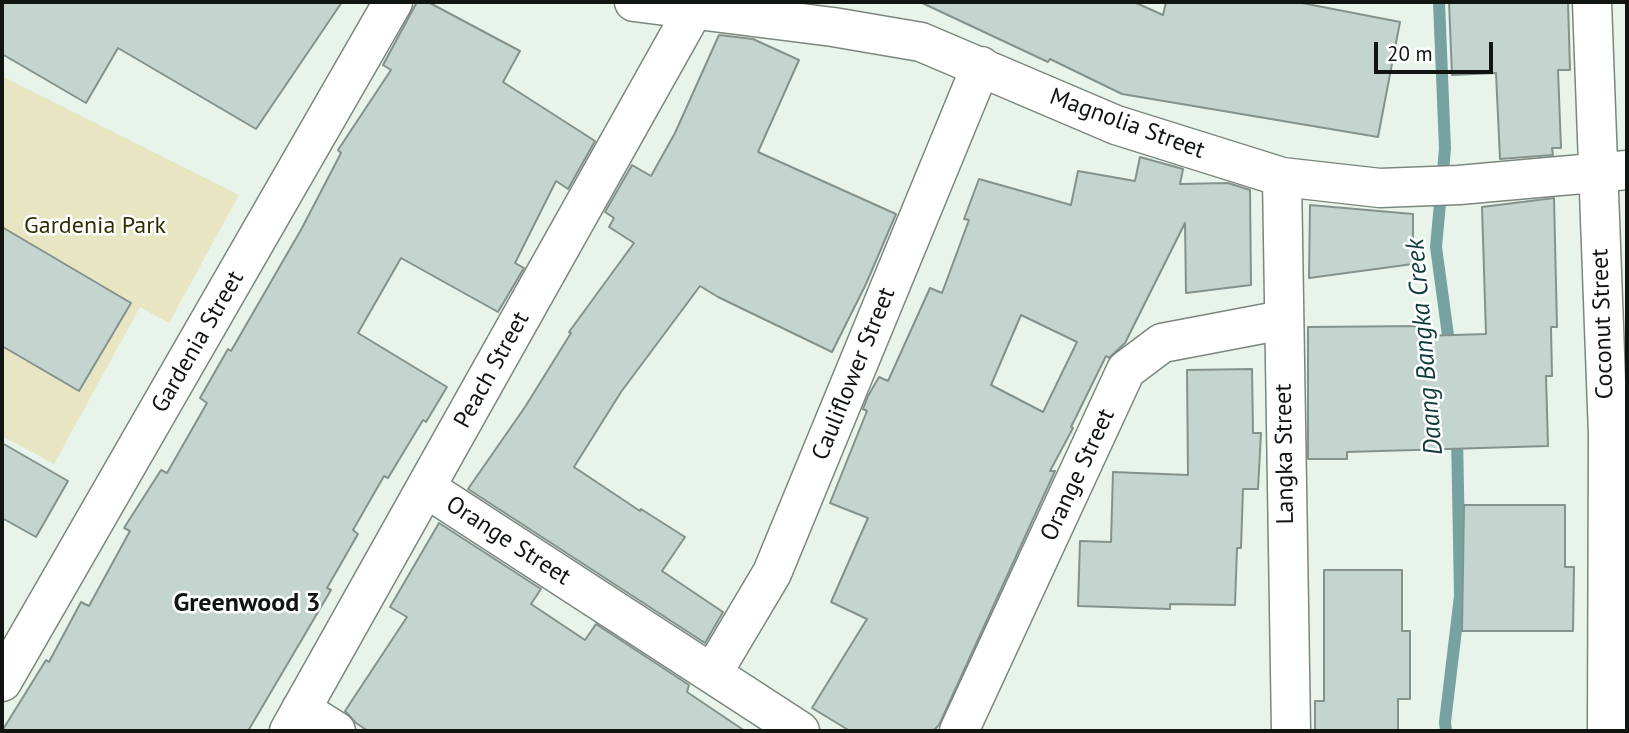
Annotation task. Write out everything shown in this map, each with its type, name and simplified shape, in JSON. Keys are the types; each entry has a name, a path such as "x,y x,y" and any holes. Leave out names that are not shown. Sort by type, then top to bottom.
{"street":[{"name":"Gardenia Street","path":"2,682 393,2"},
{"name":"Magnolia Street","path":"634,2 833,27 920,42 1116,125 1282,177 1380,188 1459,185 1612,171"},
{"name":"Coconut Street","path":"1592,2 1612,171 1618,434 1607,731"},
{"name":"Peach Street","path":"295,720 694,9"},
{"name":"Cauliflower Street","path":"712,674 772,573 981,66"},
{"name":"Langka Street","path":"1282,177 1291,731"},
{"name":"Orange Street","path":"959,731 1126,370 1162,343 1283,320"},
{"name":"Orange Street","path":"426,488 800,731"},
{"path":"295,720 335,731"}],"green space":[{"name":"Gardenia Park","path":"2,76 239,195 169,323 140,307 54,464 2,436"}],"building":[{"path":"2,2 342,2 256,129 118,48 86,103 2,54"},
{"path":"417,2 428,2 520,51 503,82 595,141 568,189 556,181 515,263 524,268 498,312 401,258 358,333 447,387 426,422 423,420 388,478 384,476 353,530 358,534 327,588 331,590 248,731 2,731 46,660 49,662 81,602 89,606 130,531 124,528 161,470 167,473 207,403 200,398 228,349 231,351 302,228 341,153 338,150 391,70 383,65"},
{"path":"920,2 1134,2 1163,15 1166,2 1297,2 1400,22 1378,137 1122,94"},
{"path":"1449,2 1568,2 1570,70 1558,70 1561,148 1552,148 1553,155 1500,159 1496,73 1452,75"},
{"path":"719,35 753,39 799,60 758,152 896,214 866,284 832,352 700,286 621,392 574,467 685,537 662,571 723,612 705,643 468,489 525,407 571,333 569,332 634,243 609,227 614,218 605,212 632,165 651,176 675,133"},
{"path":"1140,157 1183,169 1180,184 1228,183 1250,190 1251,285 1186,293 1185,223 1125,343 1109,358 1106,356 1071,427 1073,428 1050,471 1055,471 939,725 933,731 850,731 812,708 867,619 831,602 868,518 830,503 867,411 863,409 868,396 879,377 888,381 930,288 942,293 969,220 964,219 979,179 1071,205 1078,171 1135,181","holes":["1021,315 1077,342 1043,412 991,385"]},
{"path":"1554,198 1557,327 1551,327 1552,376 1546,376 1548,446 1347,452 1347,459 1308,459 1308,327 1422,326 1422,336 1486,334 1482,207"},
{"path":"1310,205 1413,214 1413,264 1309,278"},
{"path":"2,227 131,303 79,391 2,346"},
{"path":"1252,369 1253,433 1261,433 1258,489 1243,489 1235,605 1170,604 1170,609 1078,606 1080,541 1111,542 1113,472 1188,475 1187,370"},
{"path":"2,443 68,481 36,537 2,518"},
{"path":"1464,505 1565,505 1565,567 1574,567 1573,631 1462,631"},
{"path":"439,523 541,589 531,604 585,640 596,624 689,685 687,692 745,731 368,731 356,723 345,711 407,617 390,607"},
{"path":"1324,570 1402,570 1402,631 1410,631 1410,699 1398,699 1398,731 1315,731 1315,701 1324,701"}],"waterway":[{"name":"Daang Bangka Creek","path":"1439,2 1445,149 1436,247 1450,350"},
{"name":"Daang Bangka Creek","path":"1446,731 1460,596 1457,434"}],"district":[{"name":"Greenwood 3","path":"247,604"}]}
